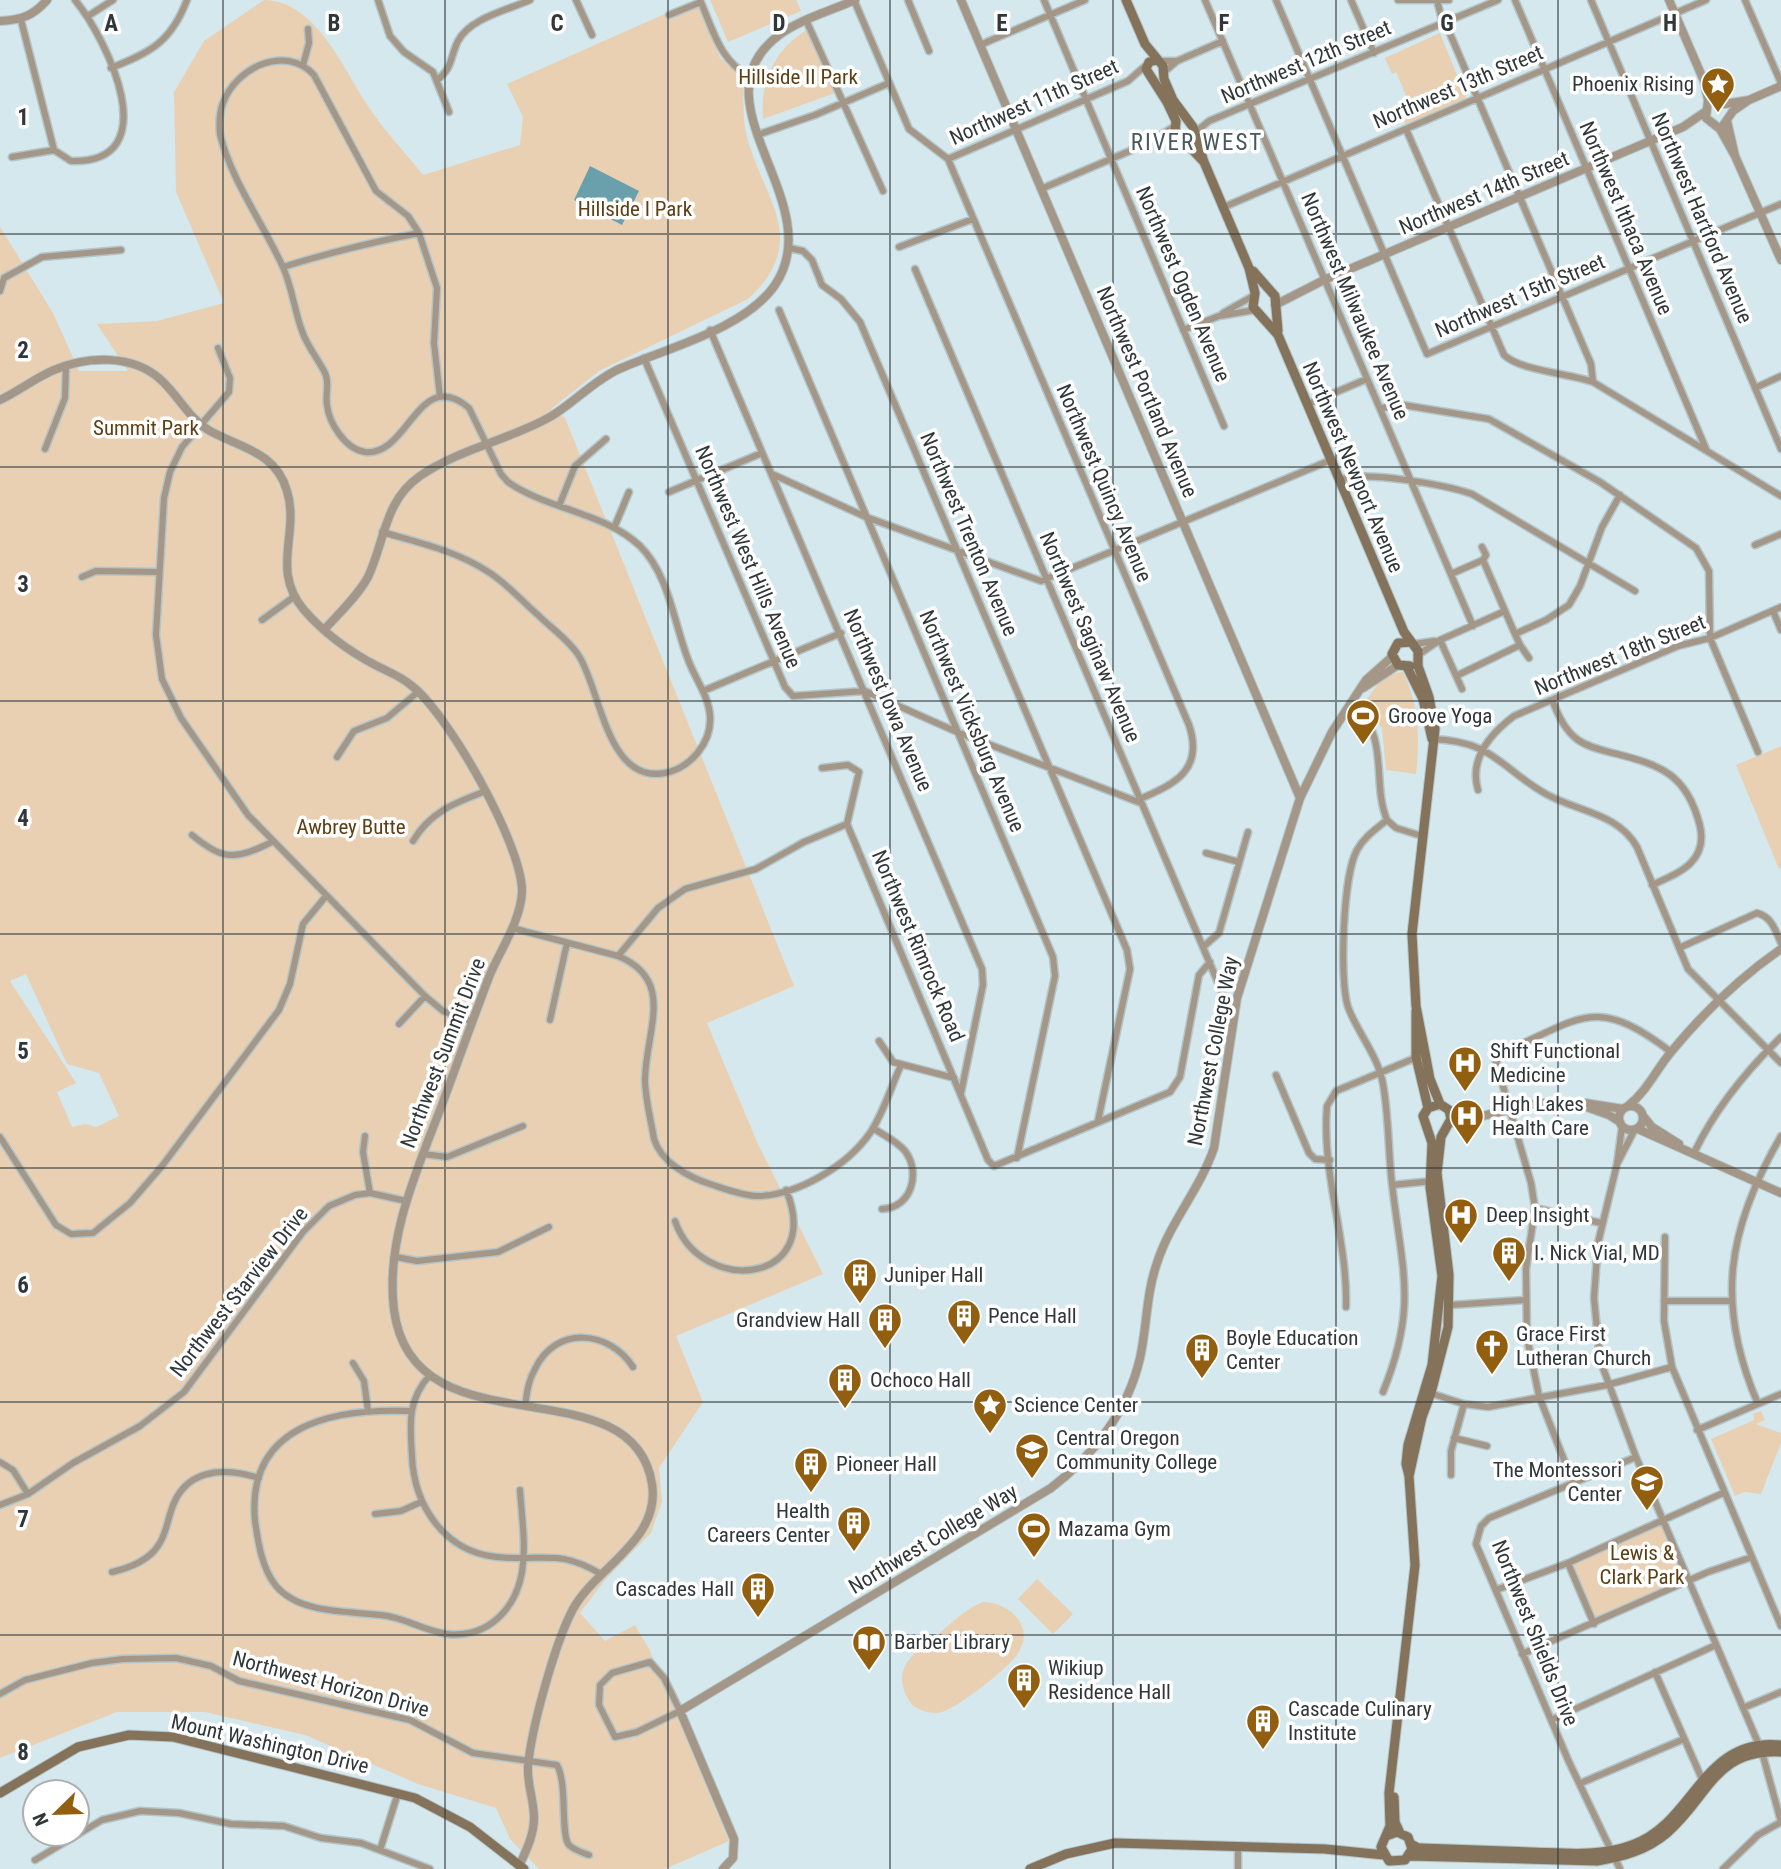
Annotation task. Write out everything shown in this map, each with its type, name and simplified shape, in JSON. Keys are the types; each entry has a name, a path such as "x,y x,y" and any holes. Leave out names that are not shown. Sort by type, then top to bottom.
{"main road":[{"path":"1126,0 1144,44 1146,65 1180,138 1204,162"},
{"path":"1144,44 1158,60 1172,100 1187,120 1193,134 1249,268 1258,312 1275,307"},
{"path":"1146,65 1158,60"},
{"path":"1180,138 1193,134"},
{"path":"1249,268 1268,290 1254,295"},
{"name":"Northwest Newport Avenue","path":"1268,290 1275,296 1278,335 1396,612 1418,657 1433,713 1432,739"},
{"name":"Northwest Newport Avenue","path":"1258,312 1278,335"},
{"name":"Northwest Newport Avenue","path":"1396,612 1398,643"},
{"path":"1385,1857 1384,1840 1390,1826 1389,1793 1415,1565 1409,1476 1436,1346 1442,1276 1429,1132 1423,1121 1428,1108 1416,1006 1413,912 1432,739 1423,699 1399,663 1398,643 1412,643"},
{"path":"1399,663 1418,657"},
{"path":"1421,1056 1434,1095 1440,1104 1449,1110 1451,1123 1444,1132 1434,1180 1451,1305 1446,1338 1428,1392"},
{"path":"1428,1108 1440,1104"},
{"path":"1429,1132 1444,1132"},
{"name":"Mount Washington Drive","path":"0,1793 38,1767 78,1747 110,1738 146,1735 187,1740 398,1793 434,1806 461,1821 522,1868"},
{"path":"1392,1770 1395,1822 1412,1844 1419,1848 1613,1855 1657,1831 1702,1779 1725,1758 1781,1745"},
{"path":"1325,1849 1385,1857 1402,1862 1509,1864 1597,1861 1653,1843 1677,1824 1722,1768 1761,1749 1781,1752"},
{"path":"1030,1869 1076,1851 1115,1843 1325,1849 1374,1847 1401,1832"},
{"path":"1402,1862 1412,1844"}],"street":[{"path":"0,21 21,20 37,11 47,0"},
{"path":"21,20 54,150 64,159 79,162 107,155 117,144 125,113 111,68 88,16 75,0"},
{"path":"88,16 113,0"},
{"path":"111,68 137,57 169,36 187,0"},
{"path":"378,0 390,36 437,80 449,112"},
{"path":"437,80 449,68 457,41 466,30 530,0"},
{"path":"576,0 592,35"},
{"path":"324,630 362,587 395,503 412,483 431,470 550,417 605,377 745,314 768,295 783,270 789,248 786,207 749,108 751,77 773,40 806,20 854,0 887,84 911,132 948,159"},
{"path":"908,0 929,51"},
{"name":"Northwest Portland Avenue","path":"961,0 1300,798"},
{"name":"Northwest Ogden Avenue","path":"1044,0 1224,426"},
{"path":"980,44 1085,0"},
{"name":"Northwest Milwaukee Avenue","path":"1206,0 1473,626"},
{"path":"1276,0 1382,256"},
{"path":"1350,0 1374,53"},
{"path":"1398,0 1449,0"},
{"name":"Northwest 12th Street","path":"1193,134 1205,124 1498,0"},
{"name":"Northwest Ithaca Avenue","path":"1515,0 1706,449"},
{"name":"Northwest Hartford Avenue","path":"1591,0 1781,449"},
{"path":"1669,0 1704,81 1722,103 1735,156"},
{"name":"Northwest 13th Street","path":"1224,207 1706,0"},
{"path":"1728,119 1749,100 1781,84 1745,0"},
{"path":"669,15 700,1 725,58 738,71 751,77"},
{"path":"1437,1 1444,23 1591,364 1593,382"},
{"path":"806,20 883,191"},
{"path":"303,65 309,43 308,29"},
{"path":"1164,73 1177,61 1223,41"},
{"path":"382,532 436,545 486,570 561,637 584,666 617,750 634,768 663,774 682,767 698,752 707,738 710,717 703,691 689,662 655,566 640,546 614,528 508,482 486,445 469,408 461,401 440,397 421,408 397,437 378,450 365,452 346,442 327,406 327,377 303,333 283,267 222,146 219,122 228,93 266,61 285,58 303,65 314,75 376,191 408,216 419,233 438,288 434,343 440,397"},
{"path":"1158,60 1177,61"},
{"name":"Northwest 11th Street","path":"948,159 1135,76 1146,65"},
{"name":"Northwest 11th Street","path":"1135,76 1151,77"},
{"path":"1704,81 1706,109 1713,125 1735,156 1781,260"},
{"path":"757,135 842,104 887,84"},
{"path":"1722,103 1749,100"},
{"name":"Northwest 14th Street","path":"1275,307 1298,291 1683,127 1706,109 1722,103"},
{"name":"Northwest 14th Street","path":"1683,127 1713,125 1728,119"},
{"name":"Northwest 12th Street","path":"1187,120 1205,124"},
{"path":"1041,189 1162,136 1175,125"},
{"path":"1406,129 1498,347 1511,362 1569,373 1593,382 1781,496"},
{"path":"1162,136 1180,138"},
{"path":"12,157 54,150"},
{"name":"Northwest Quincy Avenue","path":"948,159 1192,740 1190,764 1183,775 1168,787 1141,801"},
{"name":"Northwest 15th Street","path":"1382,256 1427,354 1781,204"},
{"path":"899,247 973,219"},
{"path":"283,267 371,241 419,233"},
{"name":"Northwest Trenton Avenue","path":"789,248 803,250 811,260 822,285 841,299 860,323 1130,961 1098,1121"},
{"path":"0,291 4,278 42,257 121,250"},
{"name":"Northwest Saginaw Avenue","path":"915,269 1233,1018"},
{"name":"Northwest 14th Street","path":"1268,290 1298,291"},
{"path":"1219,316 1254,295"},
{"name":"Northwest Vicksburg Avenue","path":"779,310 1053,957 1055,976 1017,1158"},
{"path":"1183,330 1243,310 1258,312"},
{"name":"Northwest Iowa Avenue","path":"710,330 982,969 983,985 961,1093"},
{"path":"218,348 230,379 229,392 182,447 170,472 161,519 156,635 162,679 188,728 236,798 272,842 425,996 443,1011 473,1022"},
{"name":"Northwest West Hills Avenue","path":"645,358 785,688 793,696 865,691 957,732 1141,801"},
{"name":"Northwest Summit Drive","path":"0,400 66,366 112,359 145,369 160,379 199,424 259,453 282,478 290,504 286,562 295,596 302,608 348,649 419,691 486,791 509,845 521,883 522,897 406,1201 396,1257 393,1296 397,1326 413,1357 430,1375 459,1393 599,1423 616,1431 629,1440 649,1469 653,1493 648,1521 633,1543 580,1597 567,1623 538,1713 528,1762 534,1816 522,1868"},
{"path":"45,449 65,398 66,366"},
{"path":"1755,388 1781,376"},
{"path":"1308,404 1367,379"},
{"path":"1380,409 1398,404 1489,419 1620,495 1696,548 1709,571 1710,638 1758,752"},
{"path":"559,506 575,466 607,439"},
{"path":"669,492 762,453"},
{"path":"772,474 866,517 1033,581 1047,580 1115,553 1331,460"},
{"path":"1340,480 1357,475 1450,487 1472,494 1635,591"},
{"path":"614,528 629,492"},
{"path":"1515,634 1546,620 1569,605 1580,586 1587,561 1620,495"},
{"path":"1755,545 1781,534"},
{"path":"1451,574 1483,560 1486,555 1482,547"},
{"path":"1483,560 1520,646 1528,658"},
{"path":"82,577 96,571 158,572"},
{"path":"261,620 295,596"},
{"name":"Northwest 18th Street","path":"1483,749 1498,728 1514,716 1678,646 1710,638 1781,607"},
{"path":"1418,657 1440,640 1505,611"},
{"path":"1773,611 1781,630"},
{"path":"703,691 841,634"},
{"path":"1412,643 1440,640"},
{"path":"1440,640 1462,689"},
{"path":"1456,676 1520,646"},
{"name":"Northwest College Way","path":"680,1711 653,1664 639,1662 612,1673 604,1678 598,1692 613,1735 618,1738 680,1711 1051,1489 1097,1444 1119,1411 1135,1375 1150,1289 1166,1239 1196,1189 1214,1148 1233,1018 1251,949 1300,798 1322,751 1372,673 1399,663"},
{"path":"337,757 354,731 387,718 419,691"},
{"path":"1552,700 1563,724 1577,740 1598,749 1656,765 1678,779 1687,792 1702,837 1697,858 1687,869 1652,885"},
{"path":"1351,705 1359,711 1373,731 1387,820 1396,828 1422,836"},
{"path":"1432,739 1451,740 1483,749 1544,793 1618,823 1629,834 1688,969 1781,1063"},
{"path":"1478,790 1474,777 1483,749"},
{"path":"618,956 658,908 685,889 756,869 804,842 848,824 859,772 848,765 822,768"},
{"path":"414,841 428,820 440,810 486,791"},
{"path":"1383,1392 1396,1359 1406,1309 1404,1261 1392,1185 1380,1070 1354,1019 1345,993 1345,884 1357,849 1387,820"},
{"name":"Northwest Rimrock Road","path":"848,824 954,1078 994,1166 1017,1158"},
{"path":"1203,947 1219,933 1248,832"},
{"path":"192,835 212,851 233,857 272,842"},
{"path":"1206,853 1239,862"},
{"path":"0,1138 55,1226 71,1234 82,1235 99,1230 130,1203 162,1166 279,1010 290,984 303,923 326,896"},
{"path":"1679,948 1757,913 1765,915 1771,922 1781,943"},
{"path":"512,928 618,956 641,968 655,996 645,1083 654,1139 662,1155 692,1177 757,1196 786,1190 840,1163 873,1128 901,1065"},
{"path":"550,1020 567,943"},
{"path":"1723,1869 1758,1835 1781,1822 1761,1749 1607,1384 1600,1360 1594,1298 1601,1223 1617,1164 1621,1125 1626,1107 1646,1089 1671,1052 1717,1001 1749,971 1781,949"},
{"path":"1017,1158 1098,1121 1163,1096 1178,1083 1199,975 1210,962"},
{"path":"399,1024 425,996"},
{"path":"1573,1483 1539,1396 1527,1338 1525,1300 1530,1230 1535,1208 1531,1183 1496,1069 1497,1058 1504,1052 1580,1019 1602,1016 1624,1021 1671,1052"},
{"path":"1690,1151 1728,1097 1781,1037"},
{"path":"879,1041 887,1057 901,1065 954,1078"},
{"path":"1346,1307 1345,1269 1330,1160 1326,1113 1328,1100 1336,1091 1380,1070 1421,1056"},
{"path":"1276,1075 1309,1153 1315,1159 1330,1160"},
{"path":"1617,1164 1643,1115 1646,1089"},
{"path":"1451,1123 1553,1102 1636,1107 1653,1127 1690,1151"},
{"path":"1578,1104 1609,1115 1621,1125 1690,1151 1781,1193"},
{"path":"1449,1110 1460,1114 1491,1114"},
{"path":"423,1154 447,1157 523,1126"},
{"path":"873,1128 902,1147 913,1168 913,1184 906,1198 896,1207 882,1209"},
{"path":"365,1136 363,1152 370,1193"},
{"path":"1758,1404 1739,1357 1730,1301 1745,1214 1756,1182 1781,1136"},
{"path":"1392,1185 1434,1180"},
{"path":"675,1221 680,1234 709,1260 737,1272 753,1272 776,1260 793,1238 793,1208 786,1190"},
{"name":"Northwest Starview Drive","path":"0,1505 28,1494 73,1463 140,1426 184,1392 319,1215 339,1200 370,1193 406,1201"},
{"path":"1535,1208 1601,1223"},
{"path":"396,1257 417,1261 498,1252 550,1227"},
{"path":"1665,1237 1664,1301 1666,1338 1672,1367 1723,1493 1780,1622"},
{"path":"1451,1305 1525,1300"},
{"path":"1664,1301 1730,1301"},
{"path":"524,1406 536,1366 561,1342 581,1336 597,1338 614,1345 633,1367"},
{"path":"352,1363 364,1381 368,1411"},
{"path":"1428,1392 1464,1404 1488,1406 1607,1384 1672,1367"},
{"path":"430,1375 417,1391 410,1411 413,1475 421,1502 436,1525 466,1548 498,1557 572,1559 601,1574"},
{"path":"1697,1430 1781,1394"},
{"path":"1451,1475 1454,1438 1464,1404"},
{"path":"410,1411 368,1411 321,1418 292,1433 275,1449 259,1478 254,1501 257,1533 266,1569 280,1590 300,1603 388,1616 444,1634 468,1633 487,1626 501,1616 518,1592 524,1558 520,1490"},
{"path":"1454,1438 1487,1446"},
{"name":"Northwest Shields Drive","path":"1620,1869 1551,1720 1476,1544 1481,1526 1489,1518 1636,1457"},
{"path":"0,1462 13,1470 28,1494"},
{"path":"112,1572 134,1566 152,1553 165,1532 177,1498 193,1481 222,1470 259,1478"},
{"path":"1496,1590 1568,1563 1662,1518 1723,1493"},
{"path":"375,1514 401,1511 421,1502"},
{"path":"1522,1654 1752,1557"},
{"path":"1568,1563 1594,1624"},
{"path":"1551,1720 1716,1645"},
{"name":"Northwest Horizon Drive","path":"0,1694 25,1680 92,1663 123,1658 176,1658 211,1666 239,1681 410,1720 473,1753 556,1765 566,1807 565,1836 570,1846 589,1856"},
{"path":"1655,1672 1702,1779"},
{"path":"1743,1708 1781,1692"},
{"path":"680,1711 734,1839 733,1858 723,1869"},
{"path":"1581,1783 1684,1739"},
{"path":"380,1850 398,1793"},
{"path":"35,1860 102,1820 140,1811 179,1813 231,1824 284,1826 321,1838 361,1843 430,1869"},
{"path":"1238,1846 1238,1869"},
{"path":"1385,1857 1389,1869"}],"green space":[{"name":"Awbrey Butte","path":"264,0 282,3 298,11 325,38 372,112 423,175 520,145 523,117 507,84 696,0 720,58 743,78 745,130 778,219 780,238 777,258 767,278 748,299 599,371 551,409 565,418 794,986 707,1023 757,1142 823,1274 676,1336 703,1402 659,1468 662,1502 651,1533 605,1580 580,1613 605,1641 635,1625 650,1651 729,1841 665,1869 539,1869 510,1839 496,1808 418,1784 305,1735 205,1712 117,1712 0,1758 0,227 53,313 79,371 128,371 97,324 157,321 224,303 176,192 174,92 204,41","holes":["26,974 67,1064 99,1073 119,1116 96,1127 86,1124 72,1127 57,1092 76,1083 10,981"]},
{"name":"Hillside II Park","path":"710,0 796,0 801,11 728,42"},
{"name":"Hillside II Park","path":"808,29 835,93 763,119 764,91 772,67 787,46"},
{"path":"1440,33 1467,100 1405,124 1403,119 1390,126 1386,115 1410,105 1396,72 1392,74 1385,58"},
{"path":"1403,672 1417,722 1416,774 1386,770 1382,728 1364,705 1384,679"},
{"path":"1781,746 1781,868 1779,869 1736,765"},
{"path":"1761,1411 1765,1420 1756,1424 1781,1433 1781,1443 1761,1494 1744,1492 1735,1496 1711,1439 1754,1420 1753,1414"},
{"name":"Lewis & Clark Park","path":"1662,1518 1689,1583 1594,1624 1568,1563"},
{"path":"1037,1579 1073,1614 1053,1634 1018,1599"},
{"path":"983,1602 1003,1607 1018,1619 1024,1636 1016,1656 1003,1670 949,1709 930,1713 912,1705 902,1681 908,1662 961,1615"}],"water":[{"path":"590,166 639,191 622,225 574,200"}],"place":[{"name":"Phoenix Rising","path":"1718,114"},
{"name":"Groove Yoga","path":"1363,746"},
{"name":"Shift Functional Medicine","path":"1465,1093"},
{"name":"High Lakes Health Care","path":"1467,1146"},
{"name":"Deep Insight","path":"1461,1245"},
{"name":"I. Nick Vial, MD","path":"1509,1283"},
{"name":"Juniper Hall","path":"860,1305"},
{"name":"Pence Hall","path":"964,1346"},
{"name":"Grandview Hall","path":"885,1350"},
{"name":"Grace First Lutheran Church","path":"1492,1376"},
{"name":"Boyle Education Center","path":"1202,1380"},
{"name":"Ochoco Hall","path":"845,1410"},
{"name":"Science Center","path":"990,1435"},
{"name":"Central Oregon Community College","path":"1032,1480"},
{"name":"Pioneer Hall","path":"811,1494"},
{"name":"The Montessori Center","path":"1647,1512"},
{"name":"Health Careers Center","path":"854,1553"},
{"name":"Mazama Gym","path":"1034,1559"},
{"name":"Cascades Hall","path":"758,1619"},
{"name":"Barber Library","path":"869,1672"},
{"name":"Wikiup Residence Hall","path":"1024,1710"},
{"name":"Cascade Culinary Institute","path":"1263,1751"}],"district":[{"name":"RIVER WEST","path":"1197,142"}],"park label":[{"name":"Hillside I Park","path":"635,209"},
{"name":"Summit Park","path":"146,428"}]}
